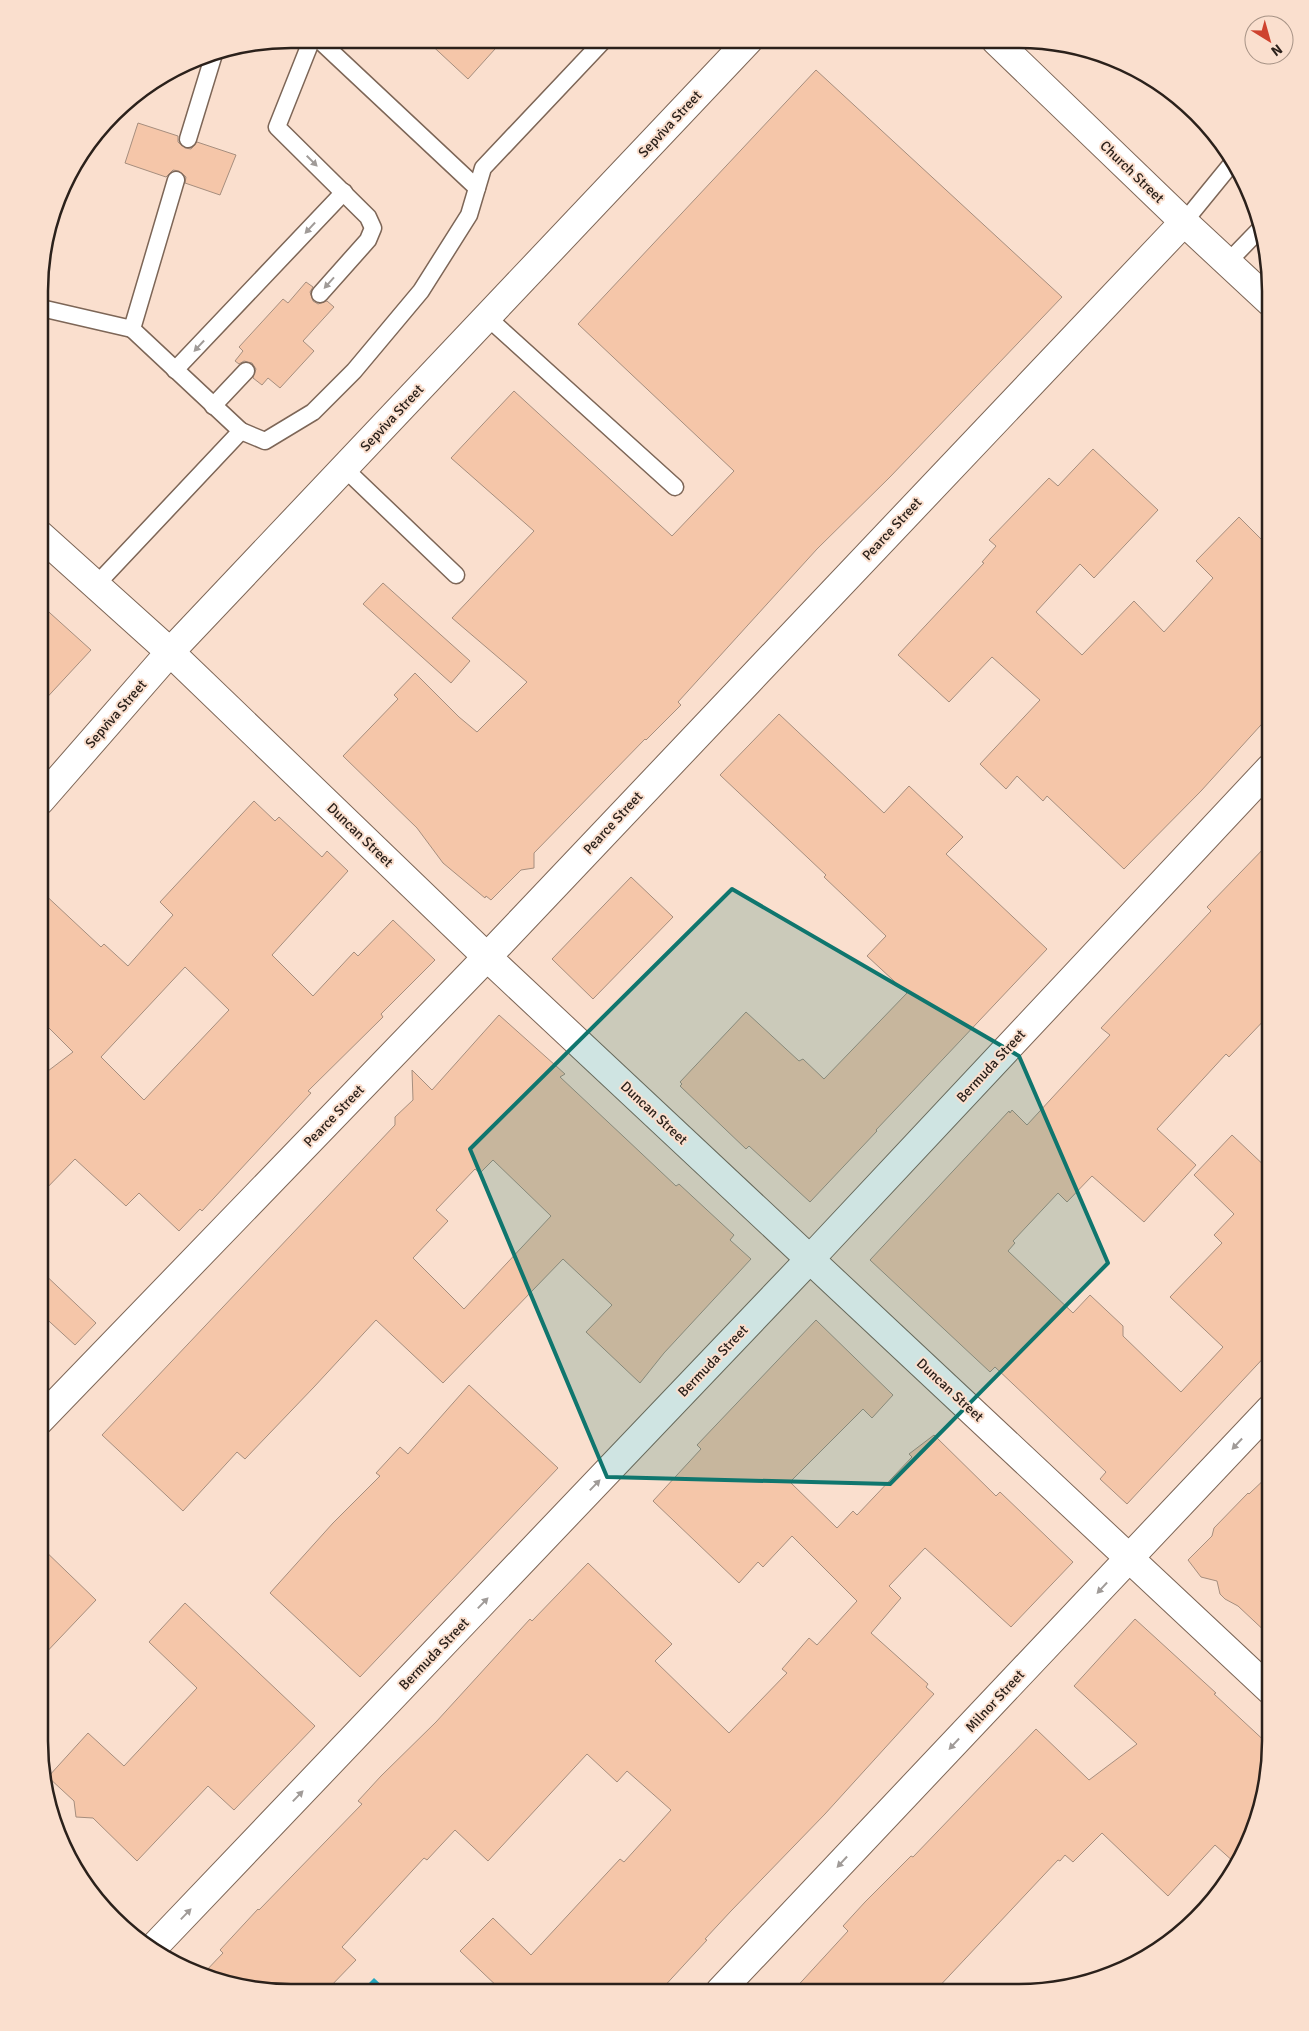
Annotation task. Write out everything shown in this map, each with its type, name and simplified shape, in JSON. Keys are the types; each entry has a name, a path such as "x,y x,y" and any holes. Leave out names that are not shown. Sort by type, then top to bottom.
{"street":[{"name":"Sepviva Street","path":"48,792 170,652 741,48"},
{"name":"Church Street","path":"1003,48 1262,294"},
{"name":"Pearce Street","path":"48,1413 487,957 1184,222"},
{"name":"Duncan Street","path":"48,542 170,652 487,957 1262,1682"},
{"name":"Bermuda Street","path":"157,1944 810,1259 1262,777"},
{"name":"Milnor Street","path":"727,1984 1262,1418"}],"lane":[{"path":"308,48 277,126 368,217 373,228 368,240 320,294"},
{"path":"328,48 477,188"},
{"path":"48,310 132,329 241,431 265,441 313,412 347,378 421,291 469,215 483,168 596,48"},
{"path":"188,139 212,60"},
{"path":"1184,222 1228,168"},
{"path":"132,329 176,180"},
{"path":"175,370 344,192"},
{"path":"1228,262 1255,234"},
{"path":"487,317 675,487"},
{"path":"213,406 246,371"},
{"path":"96,585 241,431"},
{"path":"344,468 456,575"}],"highlighted area":[{"path":"732,889 1019,1056 1108,1263 890,1484 607,1477 470,1149"}],"water":[{"path":"374,1978 380,1984 368,1984"}],"building":[{"path":"435,48 496,48 468,79"},
{"path":"816,70 1062,297 890,477 817,549 678,702 681,705 645,739 534,853 534,868 521,870 491,900 486,896 485,898 443,863 417,828 343,756 398,699 394,695 415,673 459,717 477,732 527,682 452,618 534,531 451,458 514,391 672,536 734,471 578,324"},
{"path":"138,123 178,136 178,142 185,148 191,149 197,142 236,155 220,195 185,183 186,177 179,171 173,170 166,177 125,163"},
{"path":"306,282 313,287 310,292 313,301 318,304 327,301 334,307 303,341 314,351 280,388 268,378 262,385 253,378 256,369 252,363 244,361 239,364 235,361 243,351 239,347 283,299 288,303"},
{"path":"1093,449 1158,510 1094,578 1080,564 1036,612 1082,655 1134,601 1164,632 1213,578 1196,561 1239,517 1262,540 1262,724 1201,791 1124,869 1047,796 1043,801 1017,776 1006,789 980,764 1040,700 992,657 949,702 898,655 984,563 982,562 996,546 989,540 1049,478 1058,486"},
{"path":"383,583 470,661 451,683 363,604"},
{"path":"48,611 91,650 48,696"},
{"path":"779,714 884,813 909,786 963,837 946,854 1047,949 810,1202 749,1146 746,1149 680,1086 682,1084 680,1082 746,1012 799,1061 803,1059 824,1079 907,993 867,956 886,936 824,877 826,875 720,775"},
{"path":"254,801 275,821 279,817 322,857 327,851 348,871 272,955 313,996 354,952 358,956 393,920 435,960 381,1014 383,1017 308,1091 311,1093 202,1211 200,1209 179,1231 139,1193 126,1206 75,1159 48,1187 48,1071 73,1052 48,1027 48,897 101,947 104,944 128,966 173,915 160,902","holes":["185,967 229,1010 144,1100 101,1057"]},
{"path":"1262,850 1262,1022 1229,1057 1226,1054 1157,1129 1196,1165 1144,1222 1092,1176 1067,1202 1058,1193 1013,1241 1015,1243 1008,1251 1073,1313 1090,1295 1123,1326 1123,1336 1181,1392 1223,1347 1170,1297 1222,1243 1214,1235 1234,1214 1194,1175 1232,1135 1262,1163 1262,1360 1127,1504 1100,1479 1106,1472 995,1367 990,1372 870,1260 1009,1111 1010,1113 1012,1110 1027,1125 1110,1035 1101,1028 1211,911 1207,907"},
{"path":"631,877 673,917 593,999 552,959"},
{"path":"499,1015 565,1074 560,1077 676,1186 679,1184 734,1235 730,1240 751,1259 664,1353 640,1383 586,1332 612,1305 563,1259 443,1383 376,1320 245,1459 237,1452 183,1511 102,1435 395,1125 395,1117 413,1100 412,1070 432,1090","holes":["493,1160 551,1216 464,1309 413,1258 448,1221 436,1210 475,1169 480,1173"]},
{"path":"48,1278 96,1323 75,1345 48,1320"},
{"path":"816,1320 893,1395 872,1418 863,1409 790,1482 837,1528 853,1511 857,1515 912,1457 909,1454 934,1435 996,1496 1000,1492 1073,1562 1011,1627 925,1548 889,1586 901,1598 871,1633 928,1684 926,1687 934,1694 825,1814 705,1939 707,1940 666,1984 495,1984 460,1951 493,1918 531,1955 620,1859 624,1862 671,1810 627,1771 617,1782 587,1754 488,1861 455,1830 427,1860 424,1858 342,1947 356,1960 333,1984 274,1983 243,1979 208,1969 223,1953 220,1950 258,1909 362,1804 358,1801 381,1776 436,1722 530,1619 532,1621 588,1563 672,1644 655,1661 729,1733 787,1673 782,1669 809,1638 817,1645 857,1601 792,1536 763,1567 758,1562 739,1583 653,1501 701,1449 697,1445"},
{"path":"469,1385 558,1468 360,1677 270,1593 333,1523 380,1476 376,1473 400,1447 408,1454"},
{"path":"1262,1482 1262,1628 1238,1606 1220,1594 1217,1581 1201,1577 1188,1560 1212,1536 1214,1528"},
{"path":"48,1554 96,1600 48,1651"},
{"path":"185,1603 315,1726 234,1810 208,1786 137,1861 93,1818 76,1817 74,1801 51,1780 50,1774 88,1733 124,1766 197,1688 149,1642"},
{"path":"1135,1619 1216,1693 1214,1694 1262,1739 1257,1788 1253,1804 1243,1834 1231,1859 1215,1845 1168,1896 1102,1833 1073,1862 1065,1855 1060,1861 1058,1860 942,1984 799,1984 848,1931 843,1926 865,1902 911,1856 913,1857 1036,1729 1089,1780 1137,1744 1074,1686"}]}
